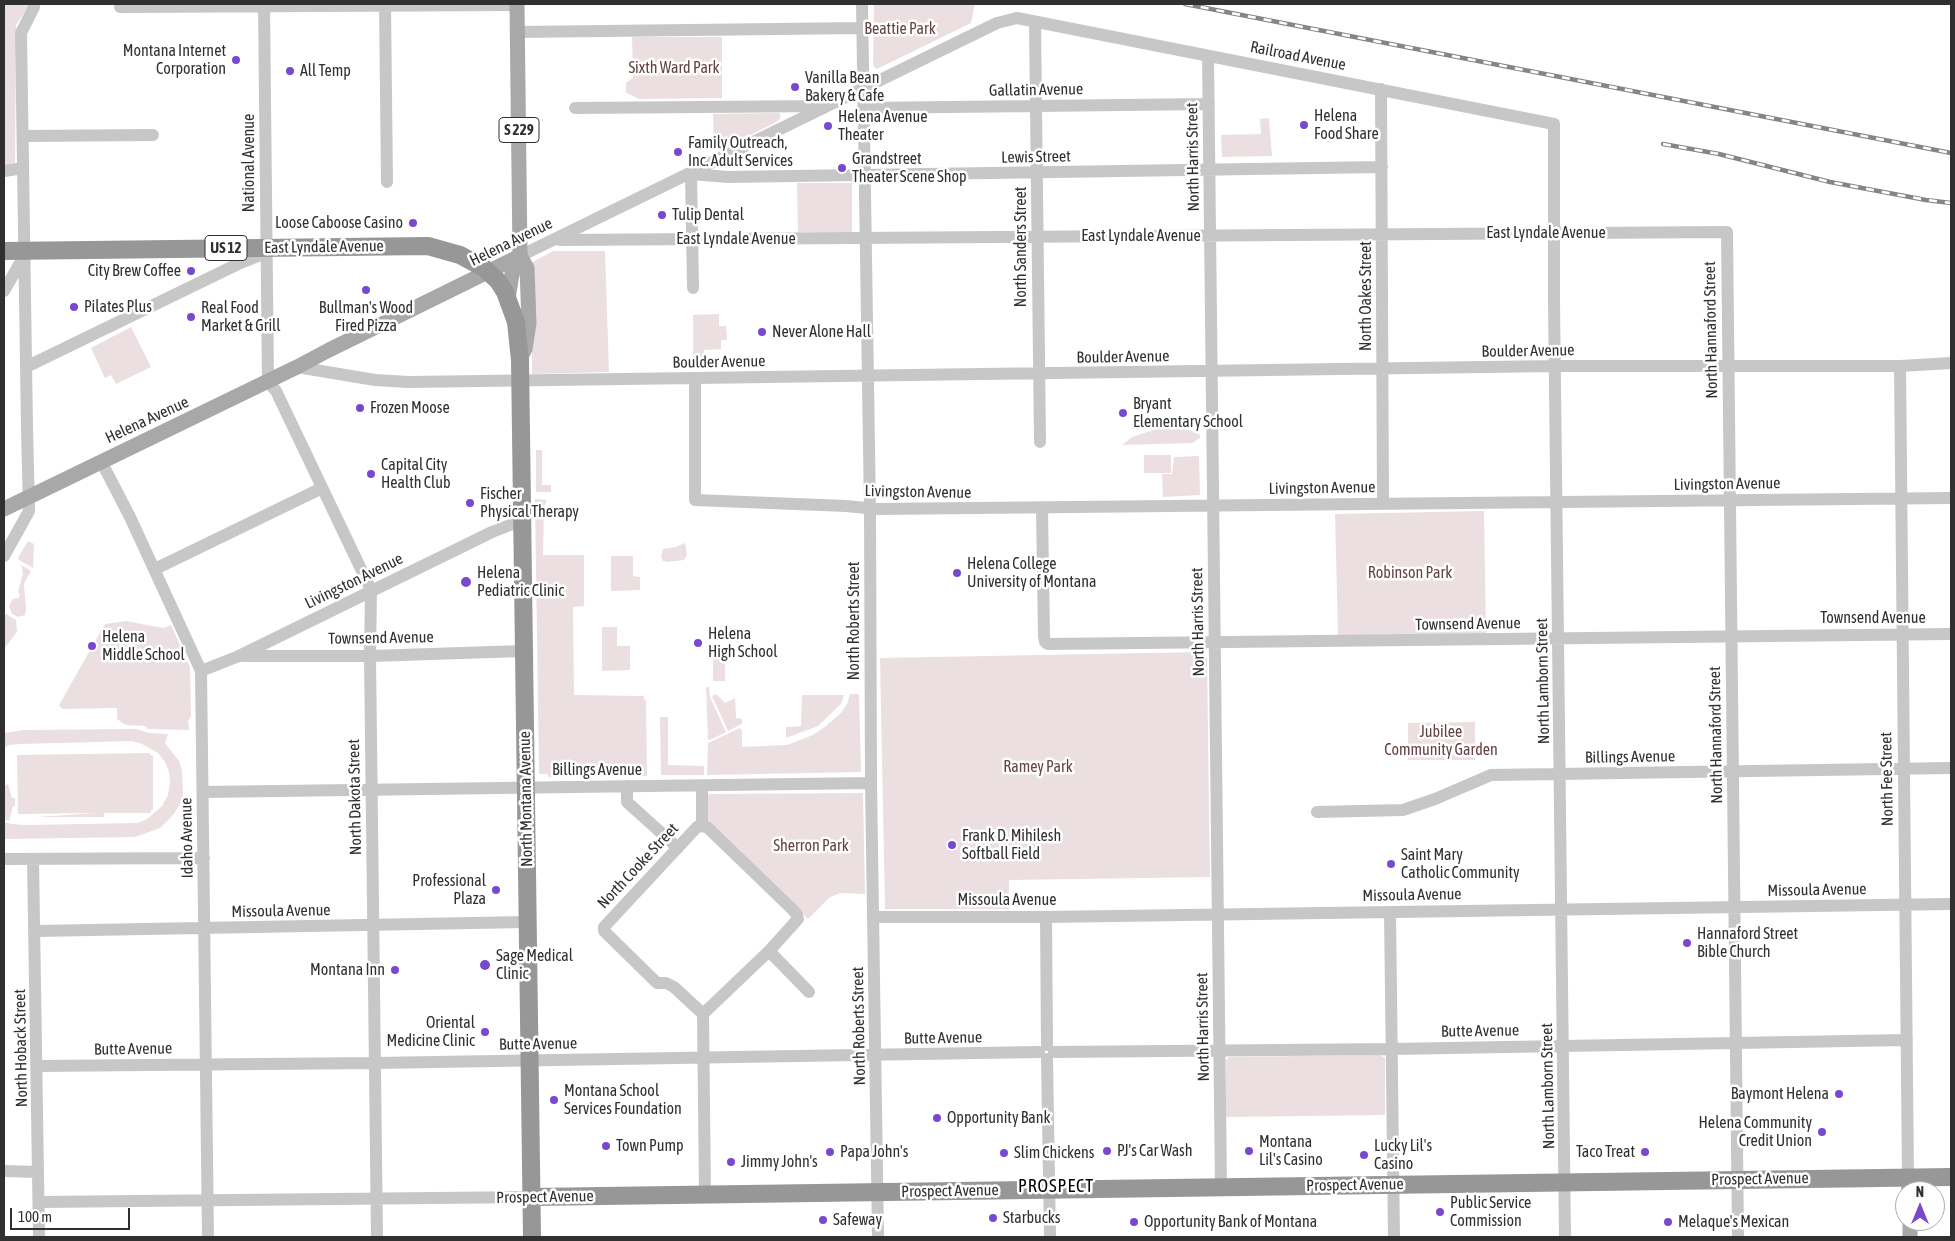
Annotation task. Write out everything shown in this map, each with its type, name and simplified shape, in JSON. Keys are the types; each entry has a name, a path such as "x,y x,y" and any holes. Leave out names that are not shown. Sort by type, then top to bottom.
{"highway":[{"name":"East Lyndale Avenue","path":"4,251 24,253 428,246 460,255 489,272"},
{"name":"North Montana Avenue","path":"489,272 498,281 508,299 516,322 520,360 532,1237"},
{"name":"Prospect Avenue","path":"1926,1181 1951,1177"},
{"name":"Prospect Avenue","path":"532,1197 1737,1180 1895,1184"}],"main road":[{"name":"North Montana Avenue","path":"508,299 512,274 520,256 517,4"},
{"name":"North Montana Avenue","path":"520,256 527,268 529,323 525,349 520,360"},
{"name":"Helena Avenue","path":"4,509 268,382 520,256"}],"street":[{"path":"120,7 517,4"},
{"name":"North Roberts Street","path":"862,4 878,1237"},
{"name":"National Avenue","path":"264,5 268,382"},
{"path":"385,5 387,182"},
{"path":"4,556 30,511 21,33 34,7"},
{"name":"Helena Avenue","path":"520,256 997,23 1017,18 1036,22"},
{"name":"Railroad Avenue","path":"1036,22 1554,124"},
{"name":"North Sanders Street","path":"1036,22 1040,442"},
{"path":"517,32 862,28"},
{"name":"North Harris Street","path":"1208,56 1221,1187"},
{"name":"North Oakes Street","path":"1381,89 1383,503"},
{"name":"Gallatin Avenue","path":"863,108 1209,104"},
{"path":"575,108 829,106"},
{"name":"North Lamborn Street","path":"1554,124 1558,639 1566,1237"},
{"path":"23,136 153,135"},
{"name":"Lewis Street","path":"691,174 728,177 864,176 1382,167"},
{"path":"4,171 23,168"},
{"path":"691,174 693,288"},
{"name":"East Lyndale Avenue","path":"555,240 1726,232"},
{"name":"North Hannaford Street","path":"1726,232 1738,1237"},
{"path":"26,367 266,250"},
{"path":"4,290 24,253"},
{"name":"Boulder Avenue","path":"297,367 375,380 408,382 1556,366 1900,366 1951,364"},
{"name":"North Fee Street","path":"1900,366 1908,1181"},
{"name":"Livingston Avenue","path":"695,378 694,500 846,506 870,509 1951,498"},
{"name":"North Dakota Street","path":"268,382 276,391 371,590 370,656 377,1237"},
{"name":"Idaho Avenue","path":"102,461 155,569 201,671 208,1237"},
{"path":"155,569 322,488"},
{"name":"Townsend Avenue","path":"1042,508 1045,642 1052,644 1951,634"},
{"name":"Livingston Avenue","path":"201,671 239,656 492,532 522,522"},
{"name":"Townsend Avenue","path":"239,656 370,656 523,651"},
{"name":"Billings Avenue","path":"1316,812 1403,810 1435,799 1491,775 1951,768"},
{"name":"Billings Avenue","path":"203,792 871,783"},
{"path":"627,786 627,802 678,848"},
{"name":"North Cooke Street","path":"702,786 702,826 696,827 605,924 604,931 657,983 666,983 674,987 703,1014"},
{"path":"702,826 707,827 797,915 796,923 703,1014 705,1194"},
{"path":"4,859 204,858"},
{"name":"North Hoback Street","path":"33,859 36,931 39,1237"},
{"name":"Missoula Avenue","path":"874,917 1046,917 1951,904"},
{"path":"1390,912 1394,1237"},
{"path":"1046,917 1050,1237"},
{"name":"Missoula Avenue","path":"36,931 527,922"},
{"path":"769,951 809,992"},
{"name":"Butte Avenue","path":"37,1066 1392,1049 1907,1040"},
{"path":"4,1170 38,1172"},
{"name":"Prospect Avenue","path":"39,1202 532,1197"}],"green space":[{"path":"4,4 29,5 16,25 15,163 4,165"},
{"name":"Beattie Park","path":"874,4 975,4 971,23 877,69 873,66"},
{"name":"Sixth Ward Park","path":"632,37 722,37 722,98 639,99 626,93 626,83 633,78"},
{"path":"779,113 781,116 778,121 721,150 714,149 713,114"},
{"path":"1269,118 1272,156 1222,157 1221,135 1261,134 1260,119"},
{"path":"797,183 852,183 852,232 798,232"},
{"path":"553,251 605,251 609,372 532,374 531,263"},
{"path":"719,314 719,326 726,326 727,340 721,340 721,349 704,350 704,357 693,357 693,315"},
{"path":"131,327 151,367 116,384 111,375 105,378 91,348"},
{"path":"1163,427 1175,427 1192,431 1200,435 1200,438 1192,443 1122,445 1132,437"},
{"path":"536,450 542,450 542,485 551,485 551,492 536,492"},
{"path":"1144,455 1171,455 1171,473 1144,473"},
{"path":"1199,456 1200,495 1163,497 1162,474 1172,474 1174,457"},
{"path":"535,499 547,500 544,507 543,555 584,555 584,606 573,607 574,695 644,696 644,700 646,700 647,776 548,777 548,774 539,774"},
{"name":"Robinson Park","path":"1484,511 1486,634 1338,635 1335,514"},
{"path":"28,541 34,544 33,568 18,558"},
{"path":"685,543 687,555 684,560 663,561 661,557 663,549"},
{"path":"611,556 633,556 633,576 640,577 640,590 611,591"},
{"path":"21,565 31,571 24,584 25,615 18,617 12,614 9,606 13,599 20,596 18,591 23,574"},
{"path":"6,614 16,620 17,632 4,649 4,615"},
{"path":"126,621 163,628 171,625 190,667 191,717 188,721 189,730 148,729 145,726 126,725 117,719 117,708 62,709 59,705 105,624"},
{"path":"602,627 617,627 617,646 630,646 630,670 602,671"},
{"path":"713,651 725,651 725,681 713,681"},
{"name":"Ramey Park","path":"1202,652 1207,658 1210,877 1009,880 1009,909 885,909 880,658"},
{"path":"706,687 709,687 710,697 726,732 710,740 708,740"},
{"path":"716,694 725,703 735,698 736,718 742,719 742,724 728,731 712,696"},
{"path":"850,694 859,694 861,772 707,775 708,743 740,728 742,731 742,747 787,745 813,735 826,726 841,713 847,704"},
{"path":"802,695 844,695 841,704 818,726 786,738 786,727 801,726"},
{"path":"660,717 668,717 668,765 704,766 704,775 661,775"},
{"name":"Jubilee Community Garden","path":"1475,722 1475,760 1408,760 1408,723"},
{"path":"136,729 149,733 168,734 165,743 179,761 182,770 183,794 180,804 174,814 160,828 135,837 4,839 4,822 26,825 138,823 147,819 162,806 168,795 170,782 165,762 158,753 132,741 21,744 9,745 4,748 4,733 24,730"},
{"path":"150,753 150,755 153,755 153,810 151,810 151,813 104,813 104,817 37,817 96,813 18,814 17,755"},
{"path":"8,784 12,798 15,798 15,806 13,806 9,821 4,819 4,786"},
{"name":"Sherron Park","path":"863,793 865,894 841,893 830,897 808,919 706,818 707,795 709,794"},
{"path":"1380,1055 1385,1058 1385,1115 1226,1117 1226,1060 1229,1057"}],"railway":[{"path":"1185,4 1951,153"},
{"path":"1663,144 1719,154 1830,182 1951,203"}],"place":[{"name":"Montana Internet Corporation","path":"236,60"},
{"name":"All Temp","path":"290,71"},
{"name":"Vanilla Bean Bakery & Cafe","path":"795,87"},
{"name":"Helena Food Share","path":"1304,125"},
{"name":"Helena Avenue Theater","path":"828,126"},
{"name":"Family Outreach, Inc. Adult Services","path":"678,152"},
{"name":"Grandstreet Theater Scene Shop","path":"842,168"},
{"name":"Tulip Dental","path":"662,215"},
{"name":"Loose Caboose Casino","path":"413,223"},
{"name":"City Brew Coffee","path":"191,271"},
{"name":"Bullman's Wood Fired Pizza","path":"366,290"},
{"name":"Pilates Plus","path":"74,307"},
{"name":"Real Food Market & Grill","path":"191,317"},
{"name":"Never Alone Hall","path":"762,332"},
{"name":"Frozen Moose","path":"360,408"},
{"name":"Bryant Elementary School","path":"1123,413"},
{"name":"Capital City Health Club","path":"371,474"},
{"name":"Fischer Physical Therapy","path":"470,503"},
{"name":"Helena College University of Montana","path":"957,573"},
{"name":"Helena Pediatric Clinic","path":"466,582"},
{"name":"Helena High School","path":"698,643"},
{"name":"Helena Middle School","path":"92,646"},
{"name":"Frank D. Mihilesh Softball Field","path":"952,845"},
{"name":"Saint Mary Catholic Community","path":"1391,864"},
{"name":"Professional Plaza","path":"496,890"},
{"name":"Hannaford Street Bible Church","path":"1687,943"},
{"name":"Sage Medical Clinic","path":"485,965"},
{"name":"Montana Inn","path":"395,970"},
{"name":"Oriental Medicine Clinic","path":"485,1032"},
{"name":"Baymont Helena","path":"1839,1094"},
{"name":"Montana School Services Foundation","path":"554,1100"},
{"name":"Opportunity Bank","path":"937,1118"},
{"name":"Helena Community Credit Union","path":"1822,1132"},
{"name":"Town Pump","path":"606,1146"},
{"name":"PJ's Car Wash","path":"1107,1151"},
{"name":"Montana Lil's Casino","path":"1249,1151"},
{"name":"Papa John's","path":"830,1152"},
{"name":"Taco Treat","path":"1645,1152"},
{"name":"Slim Chickens","path":"1004,1153"},
{"name":"Lucky Lil's Casino","path":"1364,1155"},
{"name":"Jimmy John's","path":"731,1162"},
{"name":"Public Service Commission","path":"1440,1212"},
{"name":"Starbucks","path":"993,1218"},
{"name":"Safeway","path":"823,1220"},
{"name":"Opportunity Bank of Montana","path":"1134,1222"},
{"name":"Melaque's Mexican","path":"1668,1222"}],"district":[{"name":"PROSPECT","path":"1056,1186"}]}
